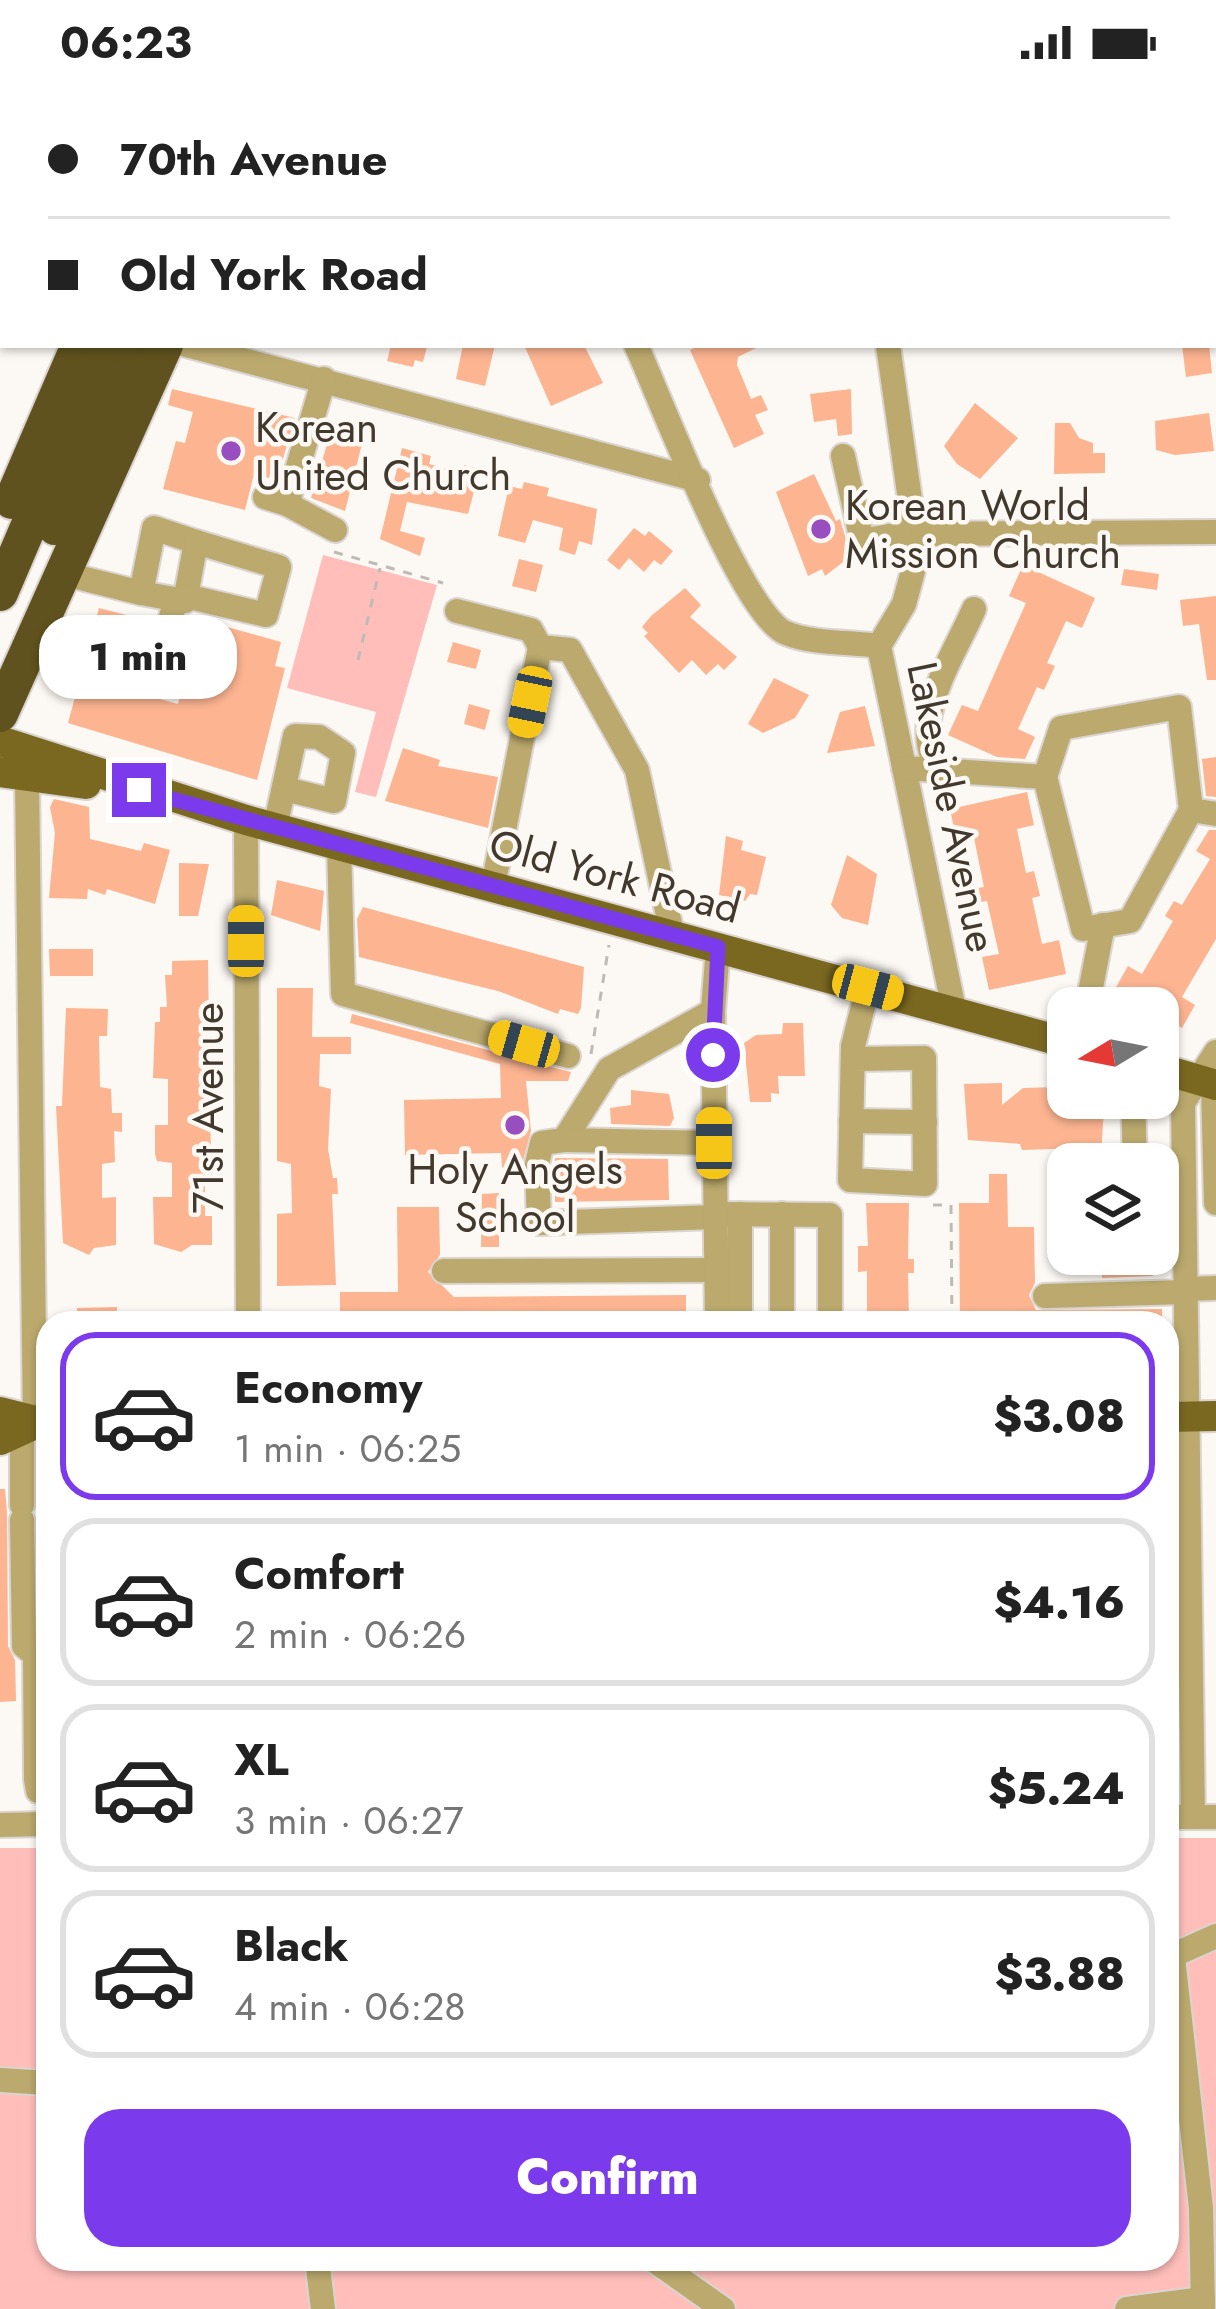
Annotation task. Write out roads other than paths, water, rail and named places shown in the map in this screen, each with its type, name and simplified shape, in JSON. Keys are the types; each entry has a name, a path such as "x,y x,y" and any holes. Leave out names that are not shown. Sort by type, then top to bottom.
{"highway":[{"path":"0,530 78,348"},
{"path":"0,592 105,348"},
{"path":"0,658 136,348"},
{"path":"0,714 164,348"}],"main road":[{"name":"Old York Road","path":"0,741 139,790 1047,1037"},
{"name":"Old York Road","path":"14,775 139,790"},
{"path":"1179,1074 1209,1083"}],"street":[{"path":"198,348 698,480"},
{"path":"636,348 739,578 784,633 879,646"},
{"name":"Lakeside Avenue","path":"888,348 912,514 922,532 904,604 879,646 954,1010"},
{"path":"324,379 276,500 335,532"},
{"path":"843,456 862,541 922,532 1216,532"},
{"path":"61,573 141,593 266,615 279,567 154,528 141,593"},
{"path":"158,664 196,542"},
{"path":"939,770 928,753 927,720 974,608"},
{"path":"457,611 531,630 540,647 493,886"},
{"path":"540,647 570,650 638,770 672,934"},
{"path":"1179,707 1203,812 1130,920 1083,929 1045,777 1061,728 1179,707"},
{"path":"904,768 1045,777"},
{"path":"14,775 25,1646 36,1651"},
{"name":"71st Avenue","path":"248,1311 260,824 285,789"},
{"path":"339,845 343,994 579,1063"},
{"path":"1091,987 1103,925"},
{"path":"718,947 713,1011 714,1143 738,1311"},
{"path":"853,1059 924,1058 925,1184 850,1180 853,1059 868,987"},
{"path":"564,1141 609,1069 713,1011"},
{"path":"1216,1052 1209,1083 1216,1203"},
{"path":"1204,1816 1183,1103 1209,1083"},
{"path":"851,1121 925,1122"},
{"path":"714,1143 542,1143 537,1165 539,1222 830,1215 830,1311"},
{"path":"1179,1188 1184,1188"},
{"path":"782,1214 782,1311"},
{"path":"717,1311 723,1215"},
{"path":"444,1271 716,1270"},
{"path":"1045,1296 1216,1288"},
{"path":"0,1825 36,1824"},
{"path":"1179,1953 1216,1936"},
{"path":"1126,2309 1203,2304 1201,2208 1179,2030"},
{"path":"0,2080 36,2082"},
{"path":"318,2271 323,2309"},
{"path":"669,2271 723,2309"}],"place":[{"name":"Korean United Church","path":"231,451"},
{"name":"Korean World Mission Church","path":"821,529"},
{"name":"Holy Angels School","path":"515,1125"}]}
